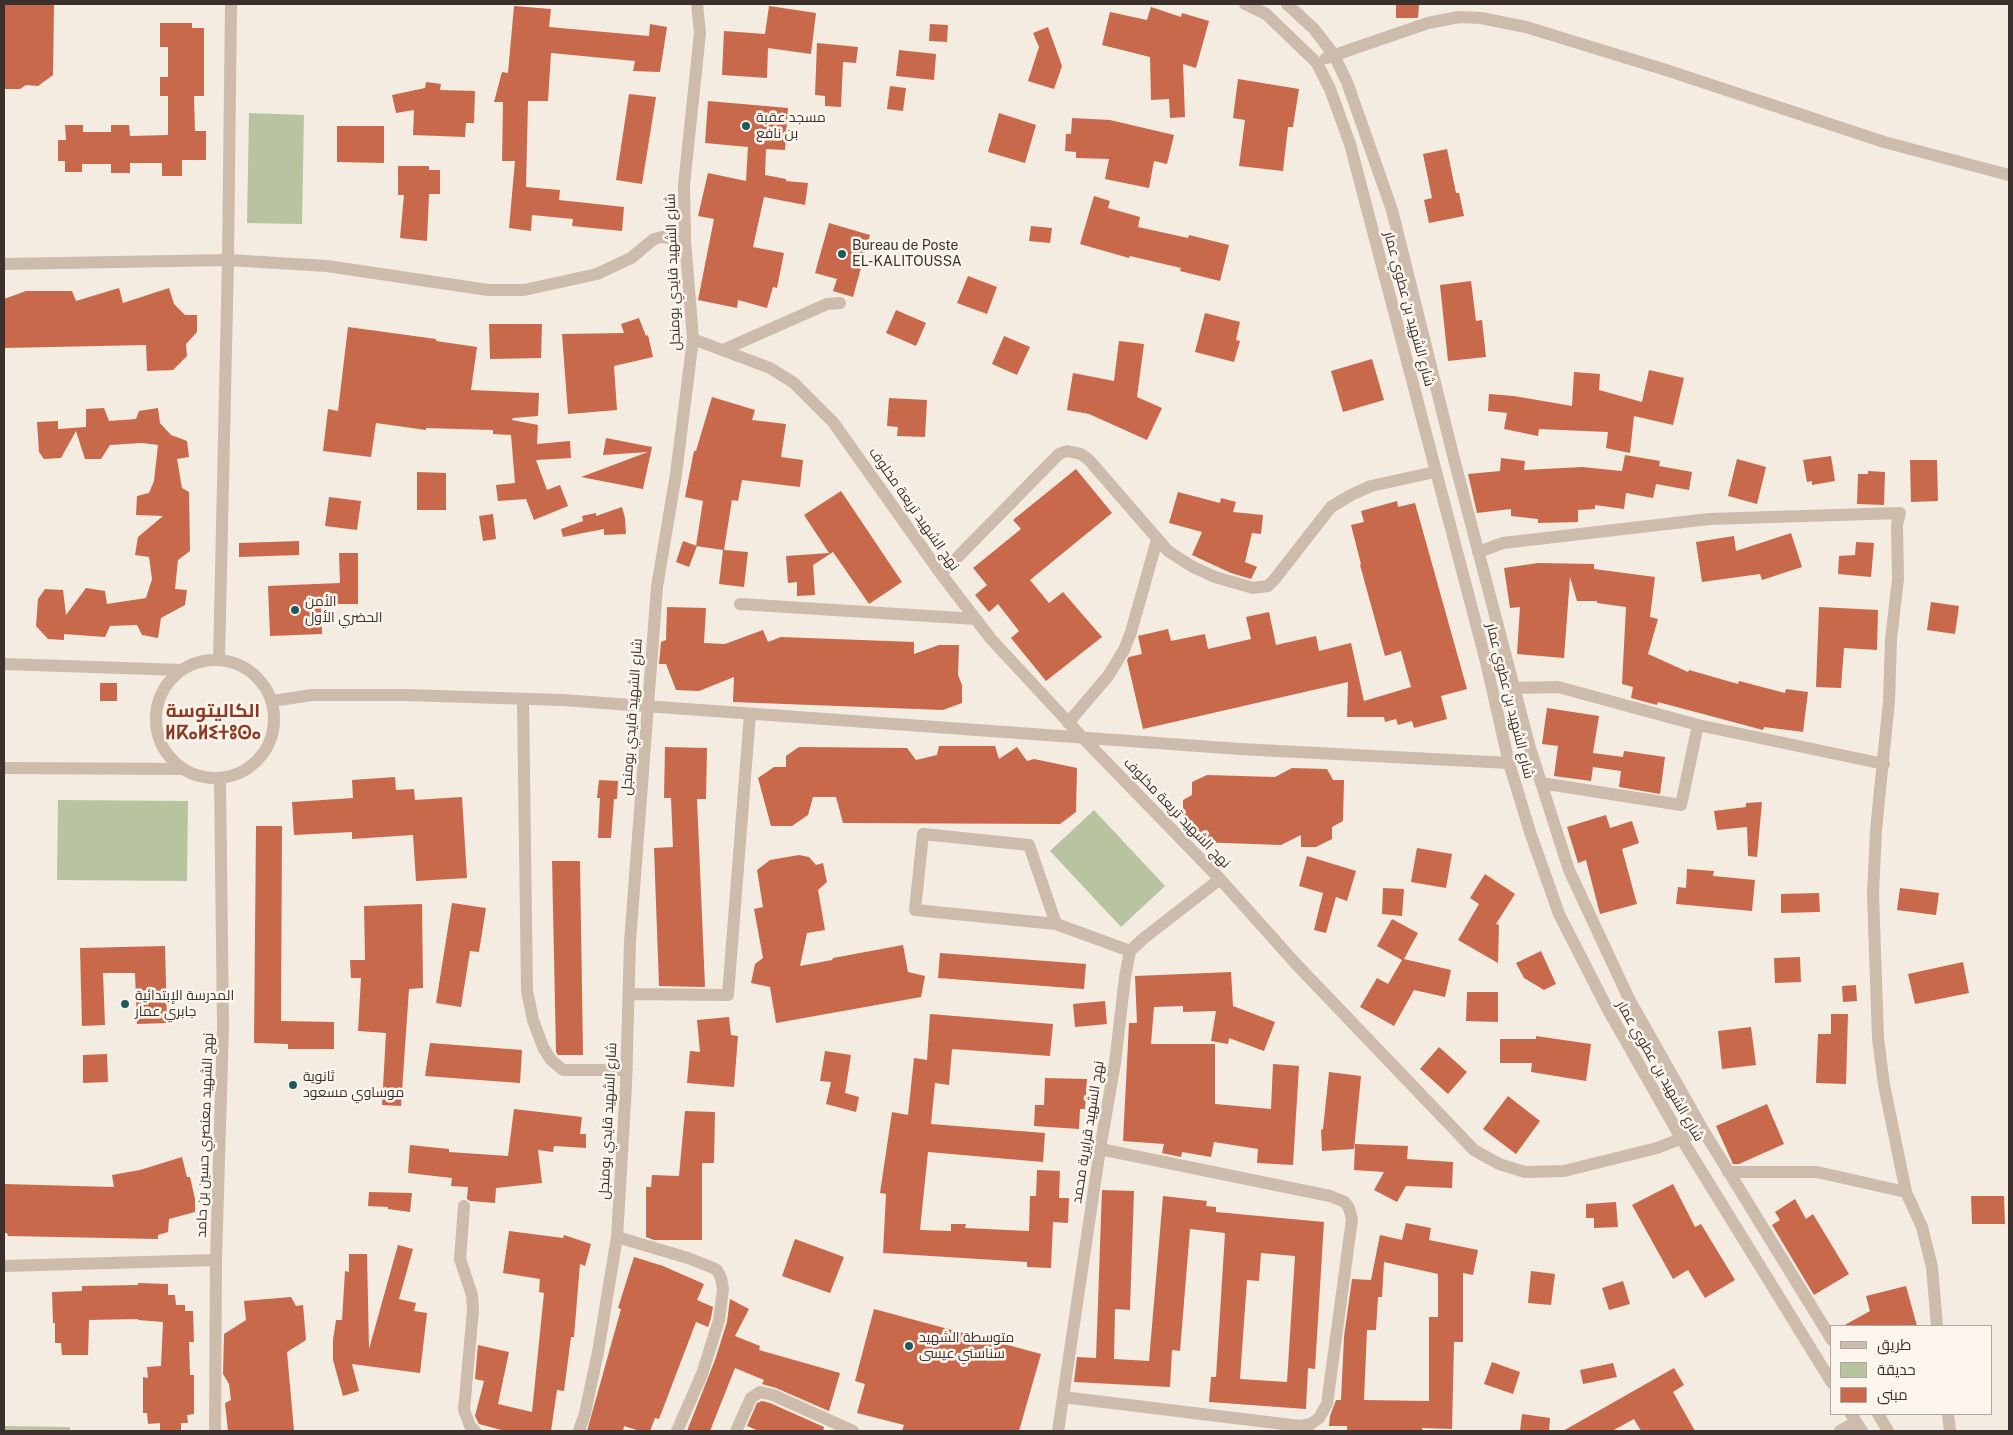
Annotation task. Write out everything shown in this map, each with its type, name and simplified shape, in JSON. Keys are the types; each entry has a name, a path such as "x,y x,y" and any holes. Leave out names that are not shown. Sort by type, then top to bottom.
{"street":[{"path":"219,660 228,260 231,4"},
{"name":"شارع الشهيد قايدي بومنجل","path":"579,1431 598,1352 617,1236 627,1070 630,942 657,587 676,474 693,339 685,240 684,185 700,33 697,4"},
{"name":"شارع الشهيد بن عطوي عمار","path":"1245,4 1266,14 1317,63 1330,89 1350,144 1485,658 1510,763 1530,832 1559,914 1607,1008 1681,1138 1830,1380"},
{"name":"شارع الشهيد بن عطوي عمار","path":"1287,4 1314,29 1334,55 1348,82 1392,210 1478,552 1530,748 1569,870 1629,999 1703,1130 1830,1337"},
{"path":"1317,63 1334,55 1428,23 1459,18 1481,18 1526,27 1666,70 1884,142 2009,175"},
{"path":"4,264 228,260 327,266 488,290 524,290 597,274 631,258 654,239 662,237 685,240"},
{"path":"723,350 826,304 840,303"},
{"name":"نهج الشهيد تريعة مخلوف","path":"693,339 770,368 794,383 833,422 941,574 991,639 1068,723 1220,879 1297,965 1474,1150 1498,1164 1525,1172 1564,1171 1626,1156 1703,1130"},
{"path":"941,574 1059,454 1067,451 1081,454 1089,460 1168,551 1193,568 1215,577 1253,588 1268,586 1274,580 1331,507 1371,486 1435,472"},
{"path":"1478,552 1503,543 1709,519 1900,513 1897,526 1898,579 1891,639 1889,701 1876,830 1873,894 1876,1015 1884,1085 1906,1192 1922,1227 1932,1267 1937,1325"},
{"path":"1068,723 1108,676 1124,650 1131,632 1157,540"},
{"path":"740,604 976,619"},
{"path":"219,660 238,664 254,675 267,690 272,701 274,728 268,747 256,763 239,774 220,779 201,777 183,769 168,756 159,739 156,720 159,700 168,683 182,670 200,662 219,660"},
{"path":"4,664 182,670"},
{"path":"1514,688 1558,686 1698,725 1884,764"},
{"path":"272,701 312,694 523,699 648,706 1240,749 1510,763"},
{"path":"523,699 527,991 532,1020 543,1047 551,1060 563,1070 627,1070"},
{"path":"629,994 728,995 750,714"},
{"path":"1541,783 1681,805 1698,725"},
{"path":"4,768 183,769"},
{"name":"نهج الشهيد معنصري حسين بن حامد","path":"215,1431 216,1260 223,1026 220,779"},
{"path":"1056,924 1028,845 923,834 915,910 1056,924 1130,951 1157,927 1220,879"},
{"name":"نهج الشهيد قرايرية محمد","path":"1058,1431 1100,1149 1115,1063 1125,977 1130,951"},
{"path":"1063,1397 1265,1427 1310,1424 1319,1418 1327,1404 1352,1219 1349,1208 1344,1202 1330,1196 1100,1149"},
{"path":"1728,1172 1817,1172 1906,1192"},
{"path":"464,1206 460,1259 472,1295 473,1310 464,1410 470,1426 475,1431"},
{"path":"617,1236 711,1267 717,1270 721,1278 723,1290 719,1320 702,1374 677,1431"},
{"path":"4,1266 216,1260"},
{"path":"736,1431 752,1398 760,1392 772,1395 853,1431"},
{"path":"1879,1415 1888,1431"},
{"path":"1948,1415 1950,1431"},
{"path":"1840,1431 1856,1422"}],"green space":[{"path":"249,113 304,115 302,224 247,223"},
{"path":"58,800 188,801 187,881 57,880"},
{"path":"1094,810 1165,886 1121,927 1050,851"},
{"path":"4,1426 70,1427 70,1431 4,1431"}],"building":[{"path":"4,4 54,4 53,75 38,86 26,85 20,89 4,89"},
{"path":"1396,4 1419,4 1418,18 1396,18"},
{"path":"514,6 551,9 549,27 649,36 650,24 667,27 660,72 633,71 635,61 551,53 548,101 528,101 526,187 560,190 559,200 624,207 622,231 572,226 573,219 532,215 531,231 509,228 515,161 502,161 503,102 494,102 502,72 508,73"},
{"path":"769,6 816,13 811,54 768,48 767,78 722,75 724,31 765,34"},
{"path":"1151,7 1181,17 1182,13 1209,21 1196,68 1183,64 1185,117 1170,118 1169,99 1151,100 1150,57 1102,45 1110,12 1147,20"},
{"path":"160,23 192,23 192,28 204,28 204,96 194,96 195,131 206,131 206,160 182,160 182,176 162,176 162,163 130,163 130,173 111,173 111,164 82,164 82,172 65,172 65,161 58,161 58,140 66,140 65,125 83,125 83,132 111,132 111,125 129,125 130,136 168,135 168,96 160,96 160,77 168,77 168,47 160,47"},
{"path":"930,24 948,25 947,42 929,41"},
{"path":"1048,27 1062,66 1054,89 1028,81 1039,47 1033,33"},
{"path":"817,43 858,47 856,63 843,62 841,107 825,106 825,96 815,95"},
{"path":"899,50 936,54 934,80 896,76"},
{"path":"1238,79 1299,89 1293,127 1288,127 1283,171 1239,166 1245,120 1233,118"},
{"path":"426,82 441,84 440,90 475,91 474,123 466,123 465,137 413,135 414,110 396,113 392,95 425,88"},
{"path":"890,86 906,88 903,111 887,109"},
{"path":"629,94 656,97 642,184 616,180"},
{"path":"708,101 788,108 785,150 766,149 765,175 786,179 786,181 808,183 805,205 764,197 753,247 784,253 777,288 773,287 767,308 738,300 737,308 698,300 714,219 698,216 708,173 746,181 748,147 705,143"},
{"path":"999,113 1036,125 1025,163 988,152"},
{"path":"1072,118 1110,120 1174,135 1167,164 1154,161 1149,188 1105,179 1109,159 1076,158 1076,152 1065,151 1066,134 1071,134"},
{"path":"337,126 384,126 384,163 337,162"},
{"path":"1447,149 1456,193 1459,193 1464,216 1429,223 1424,200 1432,198 1423,154"},
{"path":"398,166 429,166 429,170 440,170 440,194 429,194 427,241 400,238 404,195 398,195"},
{"path":"1094,196 1110,201 1108,208 1140,217 1138,227 1188,238 1189,235 1229,245 1220,281 1180,271 1181,268 1130,256 1129,258 1080,244"},
{"name":"Bureau de Poste EL-KALITOUSSA","path":"829,223 870,235 853,297 833,291 837,279 815,273"},
{"path":"1031,226 1052,228 1050,243 1029,241"},
{"path":"968,276 997,287 987,314 957,303"},
{"path":"1471,281 1476,321 1482,320 1486,357 1448,361 1440,285"},
{"path":"119,288 123,303 169,288 174,304 185,315 197,315 197,332 186,344 187,356 173,370 147,371 146,345 4,348 4,299 26,291 72,291 76,301"},
{"path":"896,310 926,323 916,346 886,333"},
{"path":"1205,313 1240,322 1236,340 1240,341 1234,362 1195,352"},
{"path":"639,318 646,336 648,335 653,357 614,366 617,410 568,414 562,334 624,333 621,324"},
{"path":"489,324 542,324 541,358 490,359"},
{"path":"348,327 436,339 436,341 477,347 471,390 539,393 538,416 513,418 512,420 538,425 537,444 570,441 571,458 536,460 547,490 560,485 568,506 534,520 526,499 498,501 496,485 515,483 511,435 493,434 493,430 426,428 426,430 376,423 371,457 323,451 328,409 338,411"},
{"path":"1004,336 1030,347 1017,375 992,364"},
{"path":"1119,341 1144,344 1137,397 1162,408 1147,440 1089,414 1067,410 1073,373 1114,381"},
{"path":"1372,359 1384,400 1343,412 1331,371"},
{"path":"1649,370 1684,378 1673,425 1634,416 1630,453 1606,448 1608,432 1539,429 1538,436 1504,429 1507,413 1488,411 1489,394 1514,396 1572,406 1574,372 1600,374 1599,390 1642,402"},
{"path":"712,397 755,410 752,420 786,424 781,457 803,460 800,487 742,480 738,501 732,500 724,550 748,552 744,587 719,584 723,550 696,546 703,501 685,497 694,451 696,451"},
{"path":"889,398 927,400 925,437 897,436 898,427 887,426"},
{"path":"104,408 109,421 136,419 139,411 158,408 160,423 171,435 187,441 189,457 177,459 182,488 189,492 190,551 178,560 175,589 187,590 185,605 161,618 158,638 142,635 137,625 110,626 105,637 64,634 64,640 48,639 36,626 38,599 45,589 63,590 66,615 86,588 105,591 107,604 146,598 152,579 149,557 135,555 138,537 163,516 136,515 137,496 149,493 154,481 158,445 142,443 110,445 101,459 85,459 76,431 61,458 44,459 39,452 37,422 58,421 58,429 86,427 86,409"},
{"path":"606,438 652,447 643,489 581,477 648,452 603,455"},
{"path":"1625,455 1660,461 1659,466 1692,472 1689,490 1656,484 1653,498 1626,493 1624,509 1595,505 1595,509 1578,510 1578,522 1538,523 1538,519 1511,516 1511,509 1477,513 1468,474 1500,471 1501,458 1525,461 1524,470 1582,467 1622,471"},
{"path":"1831,456 1835,481 1812,485 1812,481 1807,482 1803,460"},
{"path":"1737,459 1766,467 1757,504 1728,496"},
{"path":"1910,460 1937,460 1938,501 1911,502"},
{"path":"1076,469 1112,513 1030,580 1049,603 1063,592 1102,637 1046,681 1011,638 1019,631 998,604 989,612 975,595 987,585 973,568 1021,529 1013,520"},
{"path":"1868,471 1885,472 1884,505 1857,504 1858,474 1868,474"},
{"path":"417,472 446,473 446,510 417,510"},
{"path":"841,491 902,582 869,604 833,552 813,565 815,595 797,596 797,582 788,583 786,556 829,553 804,515"},
{"path":"1178,492 1220,503 1221,498 1236,502 1233,512 1263,515 1261,534 1252,533 1245,562 1257,567 1251,579 1231,573 1192,555 1202,532 1169,523"},
{"path":"329,497 361,501 357,530 325,526"},
{"path":"1397,501 1398,507 1415,503 1467,689 1441,696 1447,719 1414,728 1412,721 1398,725 1396,719 1385,722 1384,717 1347,717 1348,682 1143,729 1127,660 1129,657 1142,654 1138,636 1168,629 1171,641 1205,634 1208,649 1251,639 1246,617 1269,612 1276,645 1316,636 1319,651 1351,643 1364,701 1411,687 1401,651 1385,656 1351,525 1364,522 1361,511"},
{"path":"622,507 626,534 604,535 604,529 563,537 561,529 583,521 582,516 596,513 596,516"},
{"path":"493,514 496,539 483,541 479,516"},
{"path":"1791,533 1802,567 1762,580 1760,574 1702,582 1696,542 1734,536 1736,551"},
{"path":"299,541 299,555 239,557 239,543"},
{"path":"683,541 697,546 689,567 676,562"},
{"path":"1856,542 1874,543 1871,577 1838,574 1839,556 1855,555"},
{"path":"339,553 358,553 358,604 321,604 322,634 270,636 268,586 340,583"},
{"path":"1538,563 1594,564 1594,569 1655,577 1650,617 1658,619 1648,654 1688,672 1689,670 1738,684 1739,681 1785,693 1786,689 1808,692 1803,732 1764,727 1763,730 1658,702 1657,705 1631,698 1633,687 1622,684 1626,607 1597,603 1597,601 1577,601 1570,577 1564,658 1517,654 1520,607 1510,608 1504,568"},
{"path":"1931,602 1959,606 1955,634 1927,630"},
{"path":"667,607 706,608 704,643 725,644 763,630 768,642 781,637 914,642 914,654 939,645 959,645 958,675 962,685 962,703 943,710 733,702 734,677 699,691 676,690 666,664 659,664 661,642 666,640"},
{"path":"1819,607 1878,610 1877,650 1844,648 1841,688 1816,687"},
{"path":"100,683 117,683 117,701 100,701"},
{"path":"1547,708 1599,716 1593,753 1623,757 1624,751 1665,757 1660,794 1619,787 1621,771 1593,767 1591,781 1554,776 1558,746 1542,744"},
{"path":"939,746 995,746 999,759 1017,747 1027,761 1034,759 1077,768 1076,812 1060,824 843,823 836,797 813,797 808,815 792,826 771,826 758,778 774,767 786,767 786,756 799,747 907,748 916,760 937,755"},
{"path":"665,747 707,748 706,799 697,799 705,987 659,986 654,848 673,847 671,798 664,798"},
{"path":"1292,768 1327,769 1333,780 1344,780 1343,821 1332,827 1332,839 1316,847 1301,847 1301,835 1281,845 1196,842 1188,834 1183,821 1183,800 1192,795 1192,782 1207,775 1275,777"},
{"path":"395,777 396,790 414,789 415,800 462,797 467,878 416,881 413,835 352,839 352,832 294,835 292,802 353,798 352,780"},
{"path":"599,780 618,781 617,799 614,799 611,838 598,838 600,798 597,798"},
{"path":"1762,802 1757,857 1748,856 1747,827 1717,830 1714,811 1746,807 1746,803"},
{"path":"1606,815 1610,828 1632,821 1639,843 1622,849 1637,904 1600,914 1586,860 1578,863 1567,827"},
{"path":"256,826 282,826 281,1021 334,1022 334,1049 288,1049 288,1044 254,1043"},
{"path":"1417,848 1452,854 1446,888 1411,882"},
{"path":"799,855 809,857 816,865 823,863 827,882 818,890 825,930 807,933 800,966 903,945 908,972 925,976 921,997 776,1023 770,987 751,983 755,964 763,958 754,909 763,907 757,870 770,860"},
{"path":"1307,856 1356,871 1347,901 1336,897 1326,933 1314,930 1323,893 1299,886"},
{"path":"552,861 580,861 583,1055 558,1055 556,1052"},
{"path":"1687,869 1714,871 1713,876 1755,880 1752,911 1676,904 1678,887 1686,888"},
{"path":"1485,874 1515,894 1496,924 1499,925 1498,963 1458,940 1479,904 1470,898"},
{"path":"1383,888 1404,889 1402,916 1382,914"},
{"path":"1900,888 1939,893 1936,915 1897,910"},
{"path":"1819,893 1820,912 1781,913 1781,894"},
{"path":"452,903 486,908 479,952 470,951 461,1007 436,1003"},
{"path":"422,904 423,988 409,989 401,1106 382,1105 386,1033 358,1031 361,978 351,978 350,960 365,960 364,906"},
{"path":"1392,919 1418,933 1404,959 1451,970 1445,997 1414,990 1394,1026 1360,1007 1377,978 1388,984 1402,960 1377,946"},
{"path":"165,946 167,1023 137,1024 135,973 103,973 105,1025 82,1026 80,948"},
{"path":"1541,951 1556,984 1544,990 1524,978 1516,963"},
{"path":"940,953 1086,964 1084,989 938,978"},
{"path":"1800,957 1801,982 1775,983 1774,958"},
{"path":"1963,962 1969,993 1915,1004 1908,974"},
{"path":"1231,972 1233,1006 1275,1022 1264,1051 1229,1038 1228,1044 1211,1041 1216,1011 1183,1012 1183,1006 1154,1007 1151,1044 1215,1044 1215,1104 1271,1109 1273,1064 1299,1066 1293,1165 1257,1163 1258,1149 1214,1142 1211,1157 1182,1152 1181,1157 1162,1153 1164,1144 1123,1141 1129,1023 1137,1023 1135,976"},
{"path":"1856,985 1857,1001 1843,1002 1842,986"},
{"path":"1467,992 1498,992 1498,1022 1466,1021"},
{"path":"1105,1001 1107,1024 1075,1027 1073,1004"},
{"path":"930,1014 1053,1024 1050,1056 952,1049 949,1085 935,1083 931,1124 1045,1133 1043,1162 928,1152 920,1230 951,1231 951,1224 966,1224 965,1228 1029,1231 1030,1196 1036,1196 1037,1170 1060,1171 1059,1198 1069,1198 1068,1223 1053,1222 1051,1268 1027,1267 1027,1262 883,1253 886,1194 880,1193 892,1112 908,1115 914,1058 927,1060"},
{"path":"1831,1014 1848,1014 1846,1084 1816,1083 1818,1034 1831,1034"},
{"path":"729,1017 731,1035 738,1036 734,1087 687,1083 690,1051 700,1052 697,1020"},
{"path":"1751,1027 1756,1065 1722,1069 1718,1031"},
{"path":"1536,1036 1591,1044 1586,1081 1531,1072 1532,1063 1500,1063 1500,1039 1536,1039"},
{"path":"430,1043 522,1050 520,1083 425,1076"},
{"path":"1439,1047 1467,1072 1448,1094 1420,1069"},
{"path":"825,1051 851,1055 845,1093 859,1097 856,1112 826,1104 831,1082 820,1081"},
{"path":"107,1054 108,1082 83,1083 83,1055"},
{"path":"1329,1072 1361,1076 1354,1149 1322,1151 1321,1130 1323,1129"},
{"path":"1045,1078 1087,1079 1085,1109 1080,1109 1079,1129 1034,1126 1035,1105 1044,1105"},
{"path":"1508,1096 1540,1121 1516,1154 1483,1129"},
{"path":"1767,1104 1784,1144 1739,1164 1733,1164 1716,1126"},
{"path":"514,1109 582,1117 580,1134 586,1134 586,1148 554,1146 553,1152 538,1150 542,1183 496,1188 495,1203 470,1201 467,1199 468,1187 451,1186 452,1178 408,1173 410,1145 449,1149 449,1152 508,1156"},
{"path":"685,1111 715,1112 714,1163 702,1163 702,1240 654,1240 646,1237 646,1187 651,1187 652,1175 679,1176"},
{"path":"1355,1144 1408,1146 1407,1159 1453,1162 1452,1188 1406,1186 1397,1202 1374,1190 1384,1172 1354,1170"},
{"path":"182,1157 187,1177 190,1177 195,1199 195,1212 169,1219 168,1232 158,1235 158,1239 8,1236 7,1233 4,1233 4,1184 114,1187 112,1175 140,1170"},
{"path":"1673,1184 1695,1227 1701,1224 1735,1280 1705,1298 1688,1270 1673,1279 1632,1205"},
{"path":"1102,1190 1134,1191 1130,1310 1115,1309 1114,1359 1149,1361 1163,1196 1207,1201 1206,1206 1216,1207 1216,1212 1324,1222 1315,1369 1308,1368 1306,1409 1209,1402 1211,1377 1216,1377 1225,1233 1190,1229 1180,1351 1172,1350 1170,1387 1074,1382 1077,1357 1096,1358","holes":["1261,1253 1295,1256 1287,1382 1240,1379 1247,1280 1259,1281"]},
{"path":"369,1192 412,1193 410,1212 388,1209 388,1207 368,1206"},
{"path":"1971,1196 2004,1196 2005,1224 1972,1224"},
{"path":"1795,1199 1806,1219 1813,1214 1849,1274 1814,1295 1772,1225 1780,1220 1775,1212"},
{"path":"1616,1202 1618,1227 1594,1228 1594,1218 1586,1218 1586,1204"},
{"path":"1406,1223 1431,1228 1429,1240 1478,1250 1473,1275 1463,1273 1463,1342 1454,1342 1452,1429 1422,1428 1422,1431 1347,1431 1347,1426 1329,1426 1330,1416 1336,1400 1341,1400 1344,1337 1352,1279 1371,1280 1380,1235 1402,1240","holes":["1384,1262 1438,1274 1438,1317 1429,1317 1429,1401 1364,1400 1367,1330 1376,1330 1378,1297 1382,1297"]},
{"path":"509,1231 563,1238 564,1235 591,1244 585,1266 580,1264 574,1337 571,1337 564,1391 557,1390 551,1431 505,1431 479,1424 475,1416 484,1381 475,1379 478,1345 509,1352 498,1404 532,1412 544,1293 539,1292 540,1279 503,1273"},
{"path":"795,1239 844,1257 830,1293 782,1276"},
{"path":"398,1245 413,1249 399,1299 416,1303 414,1311 427,1313 420,1373 352,1364 359,1391 343,1396 333,1360 333,1340 336,1320 342,1320 345,1271 349,1272 349,1254 367,1254 369,1349"},
{"path":"634,1257 663,1266 704,1284 697,1300 713,1307 711,1318 708,1327 696,1322 659,1419 655,1418 650,1431 640,1431 624,1426 623,1431 587,1431 621,1309 618,1308"},
{"path":"1531,1271 1555,1274 1551,1305 1528,1303"},
{"path":"1623,1281 1630,1304 1609,1310 1602,1288"},
{"path":"138,1283 168,1284 168,1295 175,1295 176,1305 185,1305 185,1311 193,1311 194,1342 189,1342 190,1375 194,1375 194,1414 187,1415 188,1423 181,1423 181,1431 160,1431 160,1423 148,1424 147,1413 143,1413 143,1377 148,1378 147,1367 161,1366 163,1322 138,1319 89,1320 88,1355 62,1355 61,1343 55,1343 52,1292 82,1291 82,1286 138,1285"},
{"path":"1906,1286 1917,1325 1845,1325 1870,1311 1866,1296"},
{"path":"291,1297 296,1306 303,1305 306,1340 287,1352 294,1431 228,1431 225,1403 231,1400 229,1384 223,1374 224,1334 246,1320 244,1301"},
{"path":"730,1299 749,1309 735,1336 760,1346 759,1350 840,1373 829,1411 776,1388 762,1384 764,1380 735,1368 710,1431 687,1431 715,1360 727,1322"},
{"path":"874,1309 1041,1354 1019,1431 902,1431 904,1425 857,1413 865,1384 855,1381"},
{"path":"1492,1362 1520,1372 1513,1394 1484,1384"},
{"path":"1613,1363 1617,1377 1583,1384 1580,1370"},
{"path":"1674,1368 1684,1385 1673,1392 1695,1431 1641,1431 1634,1419 1612,1431 1563,1431"},
{"path":"762,1401 824,1427 823,1431 759,1431 747,1426 757,1403"},
{"path":"1522,1414 1550,1418 1549,1431 1520,1431"}],"place":[{"name":"مسجد عقبة بن نافع","path":"746,126"},
{"name":"Bureau de Poste EL-KALITOUSSA","path":"842,254"},
{"name":"الأمن الحضري الأول","path":"295,610"},
{"name":"المدرسة الإبتدائية جابري عمار","path":"125,1004"},
{"name":"ثانوية موساوي مسعود","path":"293,1085"},
{"name":"متوسطة الشهيد سناسني عيسى","path":"909,1346"}],"district":[{"name":"الكاليتوسة ⵍⴽⴰⵍⵉⵜⵓⵙⴰ","path":"213,722"}]}
